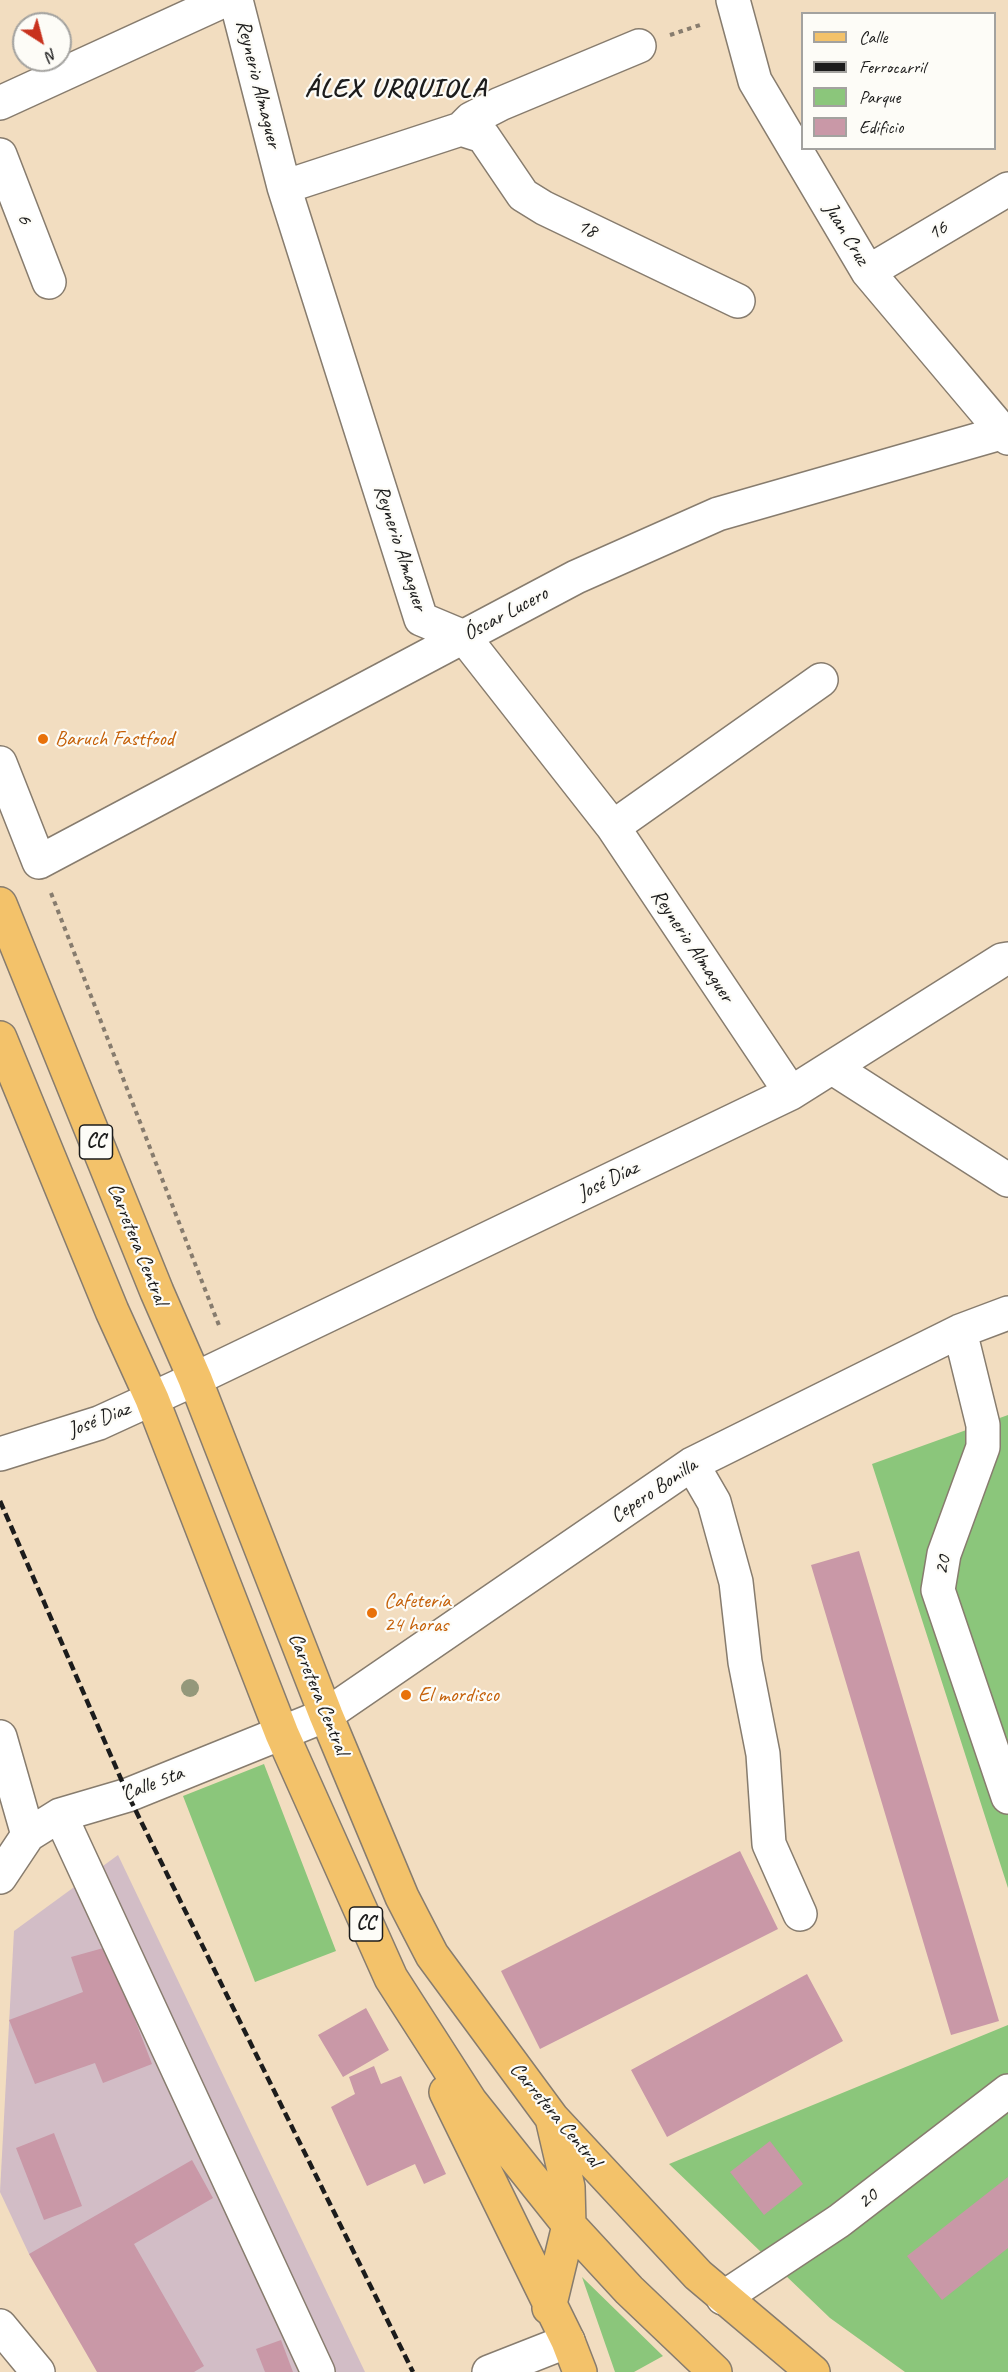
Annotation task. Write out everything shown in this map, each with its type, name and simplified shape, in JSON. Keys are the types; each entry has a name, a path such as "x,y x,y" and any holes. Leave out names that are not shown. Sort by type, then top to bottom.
{"main road":[{"name":"Carretera Central","path":"0,904 157,1292 195,1379 326,1715 402,1897 432,1955 552,2118 723,2298 813,2372"},
{"name":"CC","path":"0,1038 112,1311 152,1399 282,1734 391,1978 470,2101 569,2225 629,2290 711,2371"},
{"path":"391,1978 549,2308 568,2341 580,2372"},
{"path":"549,2308 569,2225 567,2187 552,2118"}],"street":[{"path":"0,103 225,0"},
{"name":"Reynerio Almaguer","path":"236,0 284,187 420,619 464,637 613,827 791,1093"},
{"name":"Juan Cruz","path":"735,6 755,81 868,272 1005,436"},
{"path":"284,187 461,129 471,119 500,104 639,46"},
{"name":"18","path":"461,129 483,136 523,195 544,208 738,301"},
{"name":"6","path":"0,155 49,282"},
{"name":"16","path":"868,272 1008,189"},
{"name":"Óscar Lucero","path":"39,862 576,577 718,514 1005,436"},
{"path":"613,827 822,680"},
{"path":"0,763 39,862"},
{"name":"José Díaz","path":"195,1379 791,1093 1002,960 1008,959"},
{"path":"833,1068 1008,1180"},
{"name":"Cepero Bonilla","path":"326,1715 692,1464 960,1331 1008,1313"},
{"name":"20","path":"960,1331 983,1425 983,1447 944,1554 938,1590 997,1727 1008,1797"},
{"name":"José Diaz","path":"0,1454 99,1423 195,1379"},
{"path":"692,1464 714,1502 736,1582 745,1662 763,1754 769,1844 800,1914"},
{"name":"Calle 5ta","path":"0,1877 28,1835 60,1815 128,1795 326,1715"},
{"path":"0,1737 28,1835"},
{"path":"60,1815 318,2372"},
{"name":"20","path":"723,2298 839,2221 1008,2091"},
{"path":"0,2326 38,2372"},
{"path":"489,2372 568,2341"}],"path":[{"path":"639,46 735,6"},
{"path":"39,862 233,1361"}],"shaded area":[{"path":"118,1855 365,2372 114,2372 29,2254 0,2192 14,1931"}],"green space":[{"path":"1008,1415 1008,1888 872,1464"},
{"path":"264,1764 336,1951 255,1982 183,1796"},
{"path":"1008,2025 1008,2372 905,2372 830,2318 669,2164"},
{"path":"582,2277 663,2356 634,2372 615,2372"}],"building":[{"path":"859,1551 999,2021 951,2035 811,1565"},
{"path":"740,1851 778,1929 540,2049 501,1971"},
{"path":"107,1947 152,2064 103,2083 95,2063 35,2084 9,2020 83,1992 71,1957"},
{"path":"807,1974 843,2041 667,2137 631,2070"},
{"path":"366,2008 389,2050 343,2077 318,2035"},
{"path":"374,2066 381,2084 401,2076 446,2174 424,2184 415,2164 367,2186 331,2107 355,2094 349,2077"},
{"path":"54,2133 82,2206 44,2220 16,2148"},
{"path":"770,2141 803,2184 764,2215 730,2172"},
{"path":"192,2160 213,2198 134,2244 204,2366 194,2372 97,2372 29,2254"},
{"path":"1008,2177 1008,2248 942,2300 907,2256"},
{"path":"281,2340 293,2372 265,2372 256,2349"}],"railway":[{"path":"0,1501 128,1795 413,2372"}],"place":[{"name":"Baruch Fastfood","path":"43,739"},
{"name":"Cafetería 24 horas","path":"372,1613"},
{"name":"El mordisco","path":"406,1695"}],"district":[{"name":"ÁLEX URQUIOLA","path":"396,89"}]}
